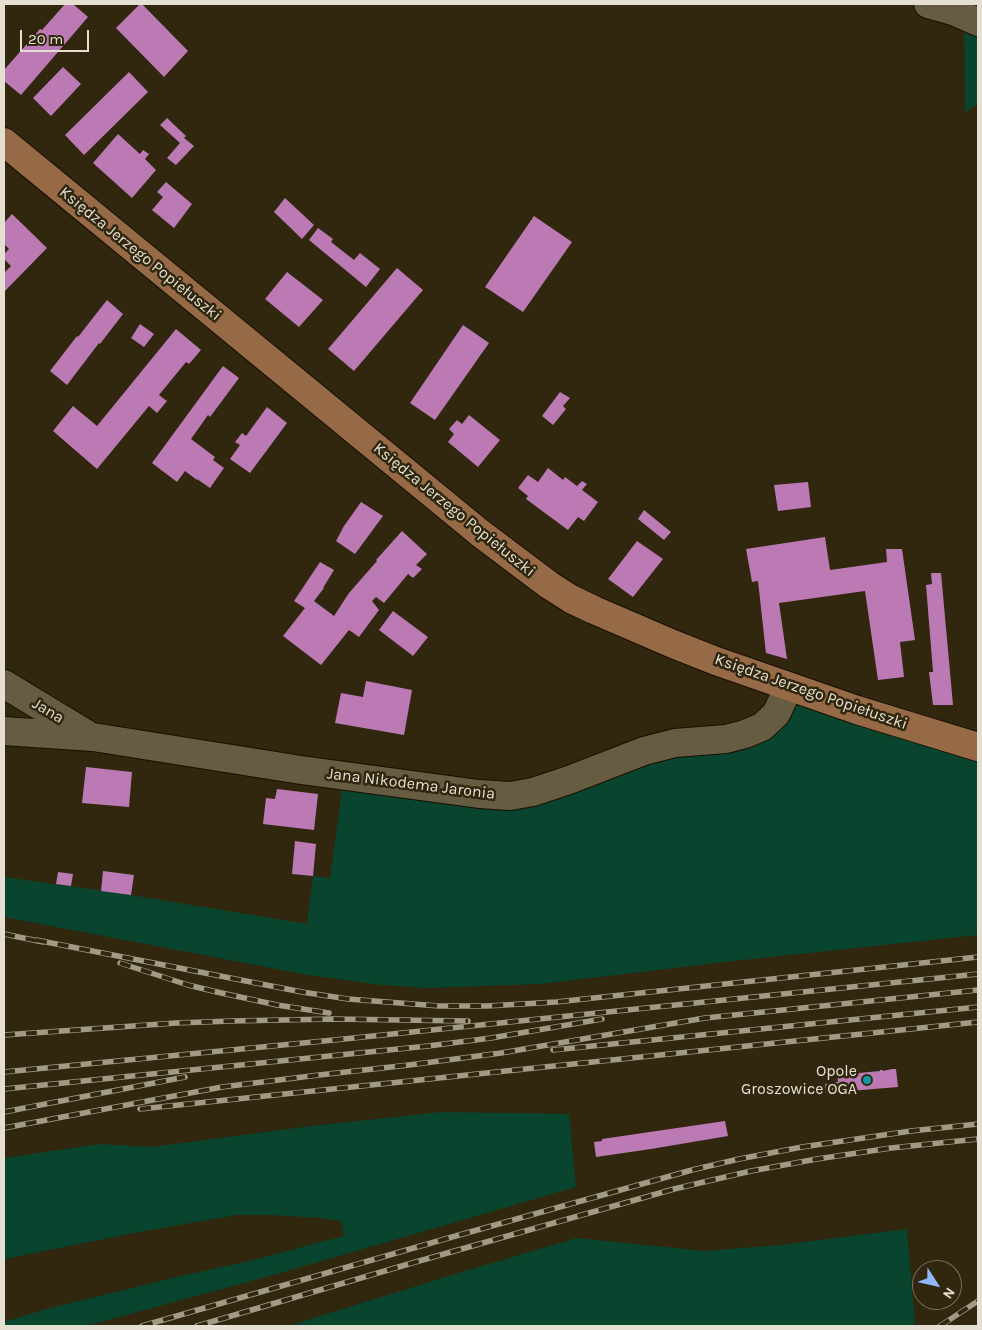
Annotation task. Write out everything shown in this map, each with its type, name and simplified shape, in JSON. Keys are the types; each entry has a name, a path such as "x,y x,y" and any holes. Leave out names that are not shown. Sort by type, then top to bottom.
{"main road":[{"name":"Księdza Jerzego Popiełuszki","path":"4,142 480,533 549,585 571,599 672,644 789,687 978,747"}],"street":[{"path":"928,4 953,11 978,22"},
{"name":"Jana","path":"4,684 93,737"},
{"name":"Jana Nikodema Jaronia","path":"4,731 93,737 336,774 479,794 510,796 533,792 652,749 676,743 726,739 745,734 762,727 776,714 789,687"}],"green space":[{"path":"966,4 978,4 978,104 965,112 964,15"},
{"path":"789,687 978,747 978,935 541,984 427,988 381,985 308,975 4,917 4,877 131,895 307,924 313,876 330,878 344,776 479,794 726,739"},
{"path":"441,1112 569,1114 576,1187 277,1274 86,1326 4,1326 4,1322 50,1308 249,1261 344,1236 341,1221 269,1215 237,1215 4,1259 4,1158 100,1144 152,1147 311,1126"},
{"path":"907,1229 912,1310 914,1310 915,1324 912,1326 288,1326 577,1238 704,1251 780,1245"}],"building":[{"path":"65,4 73,4 88,17 21,95 4,81 4,70"},
{"path":"140,4 188,51 164,77 116,28"},
{"path":"63,67 81,84 51,116 33,98"},
{"path":"129,72 148,92 84,155 65,135"},
{"path":"167,118 186,136 184,138 194,146 176,165 167,158 180,143 160,125"},
{"path":"118,134 140,154 143,150 149,154 145,159 156,170 132,198 93,163"},
{"path":"166,182 192,204 174,228 152,210 163,197 157,192"},
{"path":"285,198 314,225 302,239 274,212"},
{"path":"12,214 47,248 4,292 4,273 11,266 4,259 4,254 9,249 4,244 4,223"},
{"path":"534,216 572,242 523,312 485,287"},
{"path":"318,228 333,239 331,242 354,260 360,253 380,269 366,287 309,240"},
{"path":"397,268 423,290 354,371 328,349"},
{"path":"287,272 323,300 299,327 265,299"},
{"path":"107,300 123,314 67,385 50,371"},
{"path":"140,324 154,334 144,347 131,338"},
{"path":"463,325 489,343 435,420 410,403"},
{"path":"176,329 201,350 189,364 186,362 159,395 167,401 157,413 149,406 97,469 53,431 73,406 97,426"},
{"path":"223,366 239,378 191,439 215,457 213,460 224,468 210,488 185,471 177,482 152,463"},
{"path":"560,392 570,398 563,406 566,409 553,425 542,416"},
{"path":"267,407 287,423 250,473 230,459 240,445 235,442 242,433 246,436"},
{"path":"469,415 500,440 478,467 448,442 454,434 449,429 457,420 462,424"},
{"path":"548,468 563,480 565,477 577,486 582,481 587,484 582,490 598,502 584,521 578,517 568,530 526,499 528,496 518,488 528,475 538,482"},
{"path":"808,482 811,507 778,511 774,485"},
{"path":"361,502 383,516 355,554 336,541"},
{"path":"644,510 671,532 664,540 638,519"},
{"path":"402,531 427,554 416,565 422,569 413,578 408,574 384,603 376,597 372,601 379,610 359,637 349,630 321,665 283,636 305,608 294,601 320,562 334,570 314,601 334,616 349,593"},
{"path":"825,537 830,570 887,562 886,549 902,549 915,640 900,642 904,677 878,680 865,591 779,603 787,659 766,653 758,581 752,582 746,549"},
{"path":"637,541 663,559 633,597 608,579"},
{"path":"931,573 941,573 953,705 933,705 929,672 933,672 926,585 932,584"},
{"path":"393,611 428,637 413,656 379,630"},
{"path":"366,681 412,690 404,735 335,723 341,693 363,697"},
{"path":"86,767 132,772 129,807 82,803"},
{"path":"277,789 318,794 314,830 263,824 266,798 275,799"},
{"path":"295,841 316,844 313,876 292,874"},
{"path":"103,871 134,875 131,895 101,891"},
{"path":"58,872 73,874 71,886 56,884"},
{"name":"Opole Groszowice OGA","path":"896,1069 898,1087 826,1093 825,1084 838,1082 837,1075"},
{"path":"725,1121 728,1136 596,1157 594,1142 602,1141 602,1139"}],"railway":[{"path":"4,934 43,942"},
{"path":"36,940 302,992 348,999 439,1006 487,1006 556,1002 978,957"},
{"path":"120,963 188,985 217,992 277,1005 329,1013"},
{"path":"4,1072 978,974"},
{"path":"4,1128 222,1087 501,1053 705,1018 978,990"},
{"path":"553,1050 978,1007"},
{"path":"4,1035 232,1021 333,1019 468,1021"},
{"path":"4,1089 428,1046 491,1038 602,1019"},
{"path":"140,1109 978,1022"},
{"path":"4,1112 185,1077"},
{"path":"142,1326 692,1170 802,1147 911,1131 978,1124"},
{"path":"197,1326 674,1189 751,1171 817,1159 891,1148 978,1139"},
{"path":"940,1326 978,1301"}],"place":[{"name":"Opole Groszowice OGA","path":"867,1080"}]}
